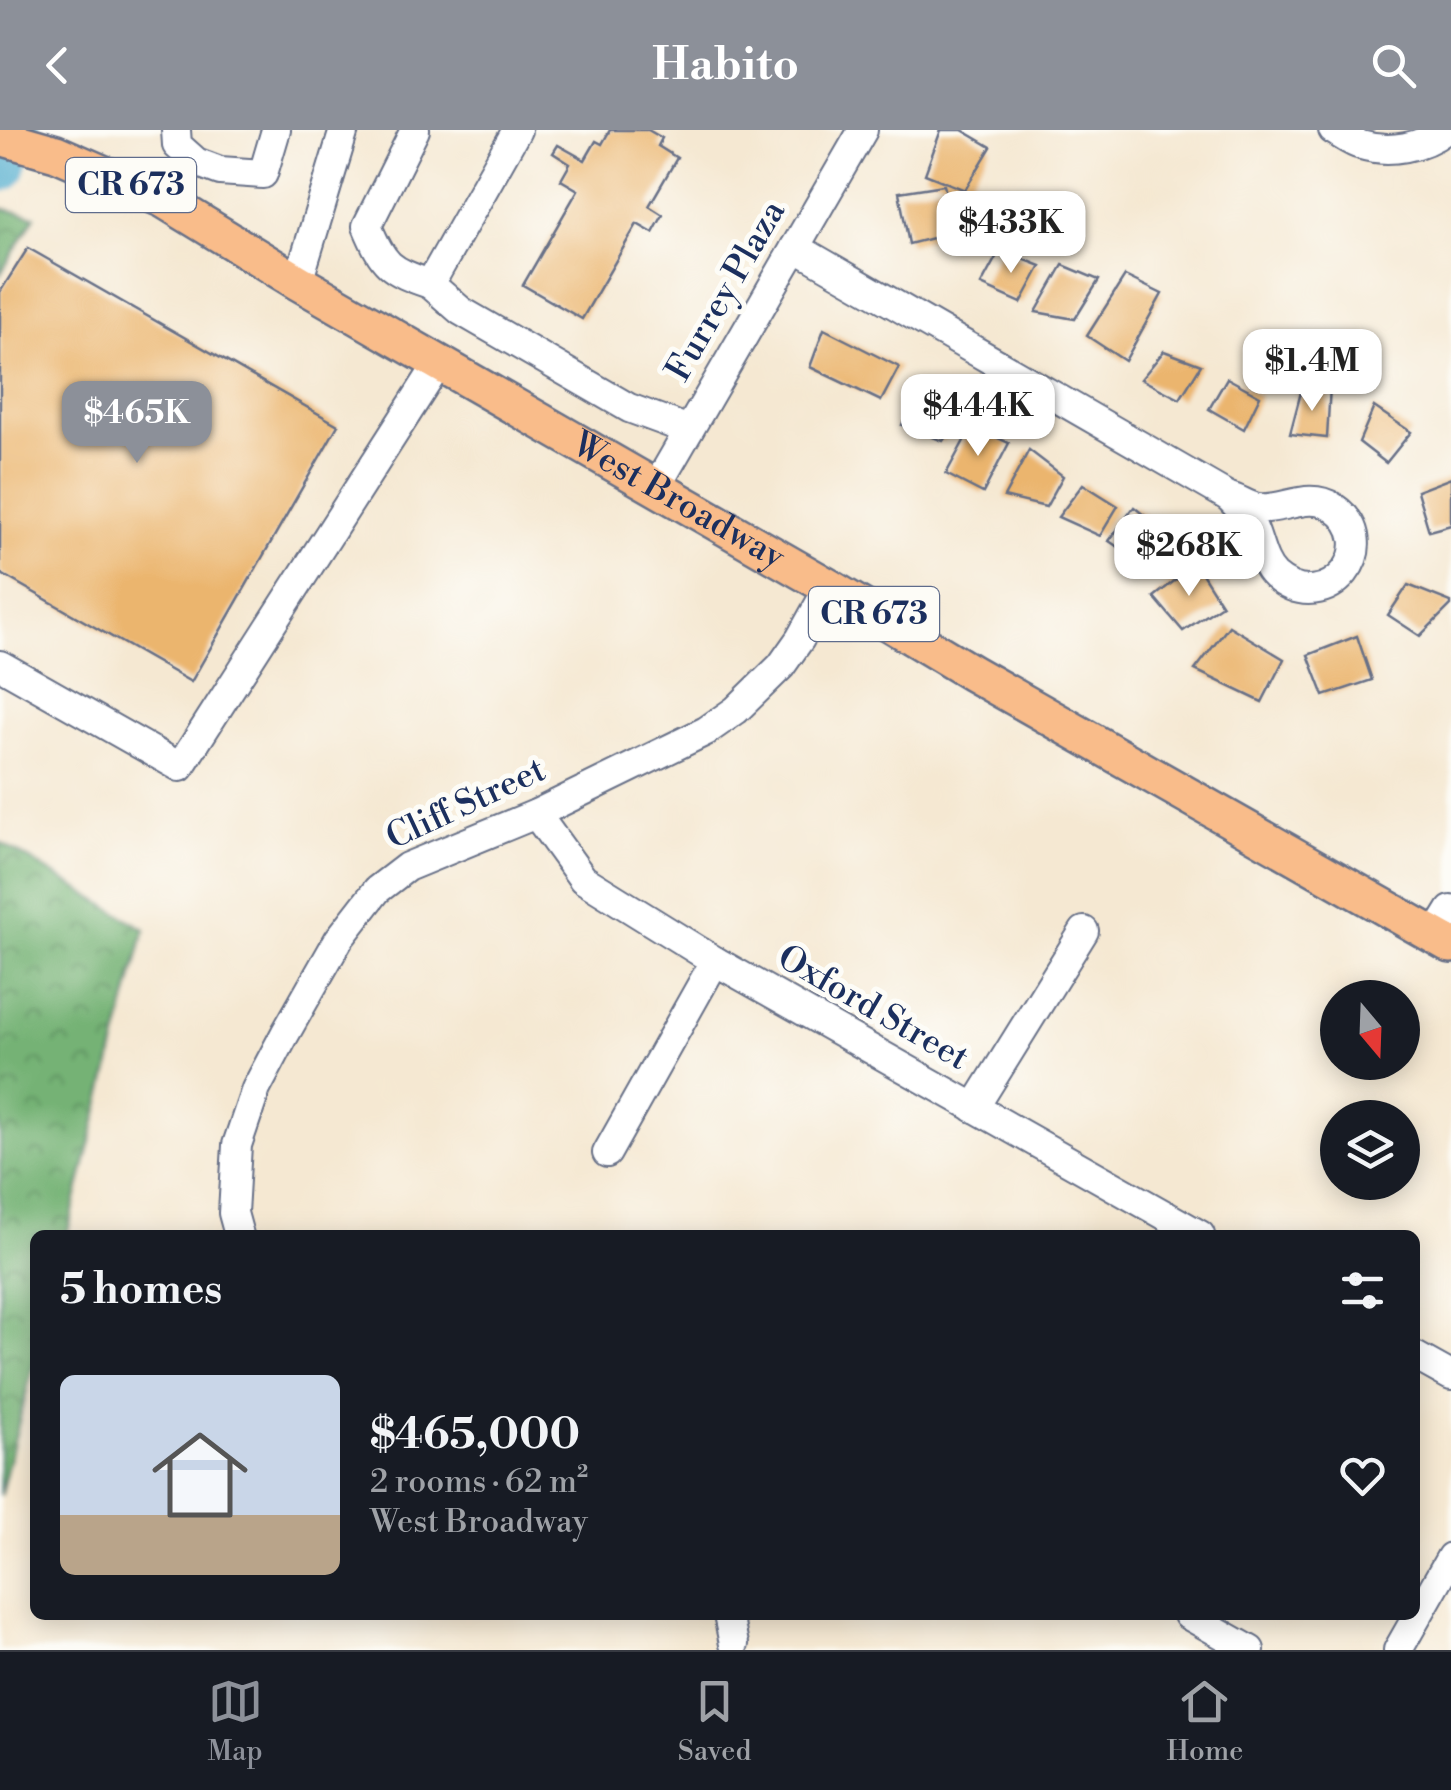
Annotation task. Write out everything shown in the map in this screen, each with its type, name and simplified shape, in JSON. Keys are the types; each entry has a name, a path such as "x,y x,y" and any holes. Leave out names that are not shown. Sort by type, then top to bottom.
{"main road":[{"name":"West Broadway","path":"0,137 56,152 164,200 298,282 972,673 1446,930"}],"street":[{"path":"176,130 177,145 196,162 220,171 263,174 276,130"},
{"path":"298,282 344,130"},
{"path":"415,130 366,226 379,255 396,272 430,284 460,311 628,408 689,430"},
{"path":"430,284 516,130"},
{"name":"Furrey Plaza","path":"655,488 863,130"},
{"path":"1333,130 1360,145 1386,149 1426,143 1444,130"},
{"path":"795,248 1229,497 1260,508 1303,500 1332,507 1351,529 1355,544 1348,569 1325,588 1297,590 1268,567 1248,520 1229,497"},
{"path":"0,665 180,767 439,364"},
{"name":"Cliff Street","path":"238,1230 234,1213 237,1145 256,1089 340,939 377,890 408,867 536,814 706,731 736,710 781,666 829,587"},
{"name":"Oxford Street","path":"536,814 583,879 715,961 1191,1230"},
{"path":"974,1108 1084,931"},
{"path":"606,1152 715,961"},
{"path":"1420,1359 1451,1376"},
{"path":"1420,1612 1451,1558"},
{"path":"729,1620 734,1644"},
{"path":"1197,1620 1250,1650"},
{"path":"1398,1650 1415,1620"}],"green space":[{"path":"0,208 35,216 0,275"},
{"path":"0,842 145,929 68,1230 30,1230 30,1379 0,1496"}],"building":[{"path":"610,130 648,130 662,138 658,146 677,158 649,206 663,215 653,233 637,224 582,319 523,285 578,190 561,180 570,164 553,153 558,145 585,160 596,141 602,144"},
{"path":"941,130 962,130 991,147 965,190 925,174"},
{"path":"944,185 956,232 909,244 899,192"},
{"path":"28,248 338,425 191,682 0,573 0,292"},
{"path":"1000,250 1041,266 1021,303 981,285"},
{"path":"1063,265 1099,280 1075,319 1036,312"},
{"path":"1125,276 1162,294 1125,361 1087,336"},
{"path":"824,329 899,367 881,401 810,367"},
{"path":"1164,351 1201,365 1180,399 1141,379"},
{"path":"1227,378 1260,396 1244,429 1209,409"},
{"path":"1330,386 1327,438 1290,434 1301,392"},
{"path":"917,391 963,412 943,441 902,425"},
{"path":"1374,407 1411,432 1386,463 1359,442"},
{"path":"972,426 1009,443 983,493 946,474"},
{"path":"1029,450 1063,476 1046,507 1004,497"},
{"path":"1451,478 1451,525 1429,531 1417,491"},
{"path":"1083,484 1118,506 1100,536 1058,517"},
{"path":"1134,507 1176,541 1157,573 1109,541"},
{"path":"1196,564 1222,605 1183,631 1154,597"},
{"path":"1408,585 1451,602 1420,636 1388,615"},
{"path":"1229,626 1284,659 1262,702 1195,670"},
{"path":"1357,636 1372,680 1324,696 1308,655"}],"waterway":[{"path":"0,166 12,130"}]}
